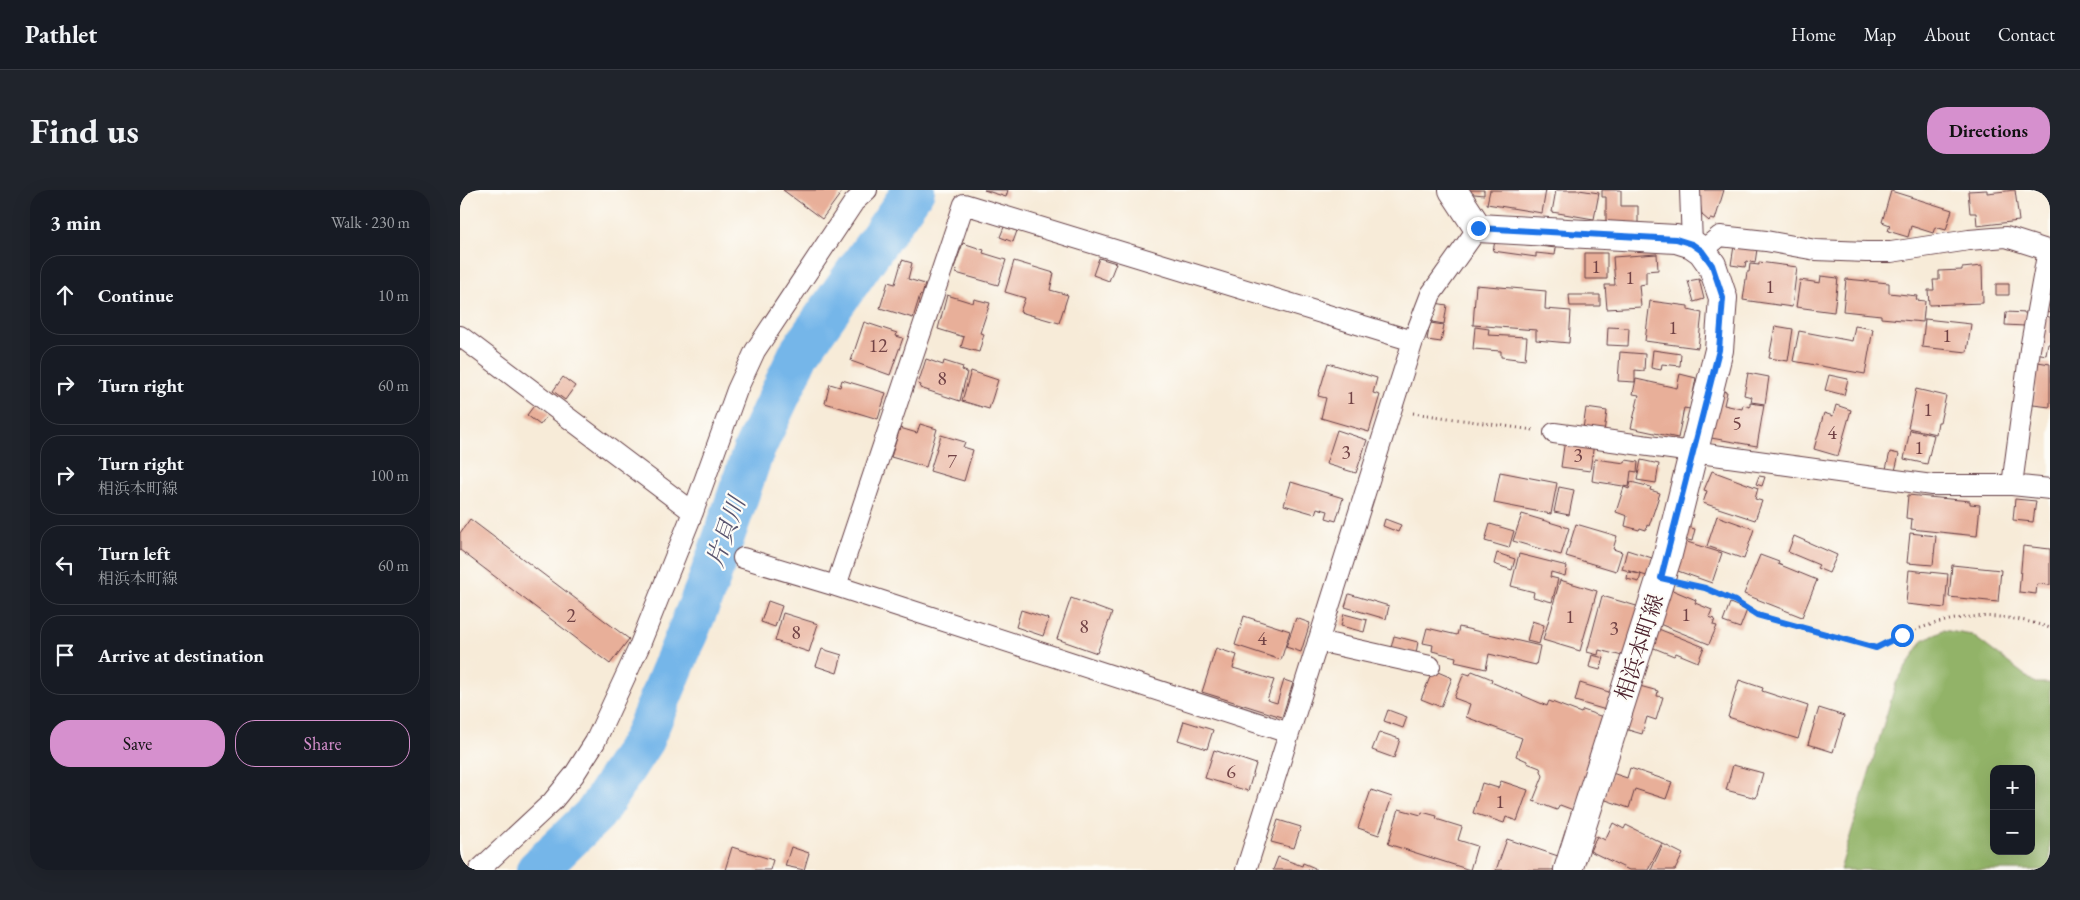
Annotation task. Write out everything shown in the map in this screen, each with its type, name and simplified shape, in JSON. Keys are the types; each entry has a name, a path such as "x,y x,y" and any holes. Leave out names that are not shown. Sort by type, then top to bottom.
{"main road":[{"path":"1453,190 1478,228 1676,239 1697,248"},
{"name":"相浜本町線","path":"1568,870 1661,578 1719,350 1723,298 1712,265 1697,248"}],"street":[{"path":"479,870 552,802 574,775 595,742 639,647 693,512 737,390 755,351 854,202 866,190"},
{"path":"1690,190 1697,248 1720,236 1766,241 1816,250 1866,252 1891,252 1968,240 2006,237 2049,251 2030,349 2012,485"},
{"path":"836,586 964,204 1413,341"},
{"path":"1246,870 1413,341 1430,294 1478,228"},
{"path":"460,336 693,512"},
{"path":"1554,433 1932,485 2012,485 2050,489"},
{"path":"743,558 836,586 1289,733"},
{"path":"1318,641 1430,666"}],"path":[{"path":"1392,410 1554,433"},
{"path":"1661,578 1705,588 1735,601 1757,615 1876,648 1928,624 1960,617 2022,620 2050,628"}],"green space":[{"path":"1943,630 1972,635 2035,683 2050,683 2050,870 1840,870 1896,683 1923,640"}],"building":[{"path":"783,190 837,190 841,193 822,219"},
{"path":"984,190 1008,190 1006,197"},
{"path":"1466,190 1484,190 1484,195 1465,193"},
{"path":"1490,190 1546,190 1542,213 1487,204"},
{"path":"1556,190 1579,190 1599,193 1594,219 1552,212"},
{"path":"1602,190 1621,190 1621,206 1638,206 1638,229 1606,229 1606,197 1602,197"},
{"path":"1698,190 1724,190 1715,220 1710,219 1709,221 1702,215"},
{"path":"1987,190 1987,193 2015,190 2019,221 1977,226 1976,213 1970,213 1968,191"},
{"path":"1891,191 1952,210 1946,230 1935,227 1933,233 1911,226 1908,237 1888,231 1890,225 1882,222"},
{"path":"1004,227 1017,231 1013,242 1000,237"},
{"path":"1495,241 1556,248 1555,255 1536,253 1536,257 1493,251"},
{"path":"963,243 984,250 983,253 1006,260 998,285 956,273 957,269 954,268"},
{"path":"1734,246 1757,249 1755,263 1746,261 1745,267 1731,265"},
{"path":"1585,253 1607,253 1607,279 1585,279"},
{"path":"1657,254 1658,270 1646,271 1646,284 1639,285 1641,307 1607,309 1605,285 1615,285 1613,257"},
{"path":"1099,258 1116,263 1109,281 1093,275"},
{"path":"902,260 912,263 908,279 925,284 913,318 880,308 888,282 895,284"},
{"path":"1014,261 1054,273 1050,290 1068,295 1059,323 1020,312 1025,298 1005,292"},
{"path":"1759,262 1797,267 1792,307 1743,300 1750,264 1759,265"},
{"path":"1982,266 1983,303 1929,305 1928,290 1934,290 1933,280 1939,280 1939,271 1962,270 1962,268"},
{"path":"1821,276 1838,278 1834,312 1796,307 1800,280 1820,283"},
{"path":"1699,279 1704,299 1694,302 1688,281"},
{"path":"1846,279 1889,283 1889,293 1917,296 1916,300 1925,301 1923,322 1881,318 1881,315 1843,311"},
{"path":"1996,284 2009,284 2009,295 1996,295"},
{"path":"1476,285 1546,291 1545,309 1571,311 1569,343 1536,340 1536,330 1473,325"},
{"path":"947,295 973,303 974,299 990,303 980,333 984,334 979,352 961,347 964,337 938,329"},
{"path":"1569,295 1600,295 1600,306 1570,306"},
{"path":"2050,297 2050,313 2045,312"},
{"path":"1650,301 1688,306 1688,310 1702,313 1698,348 1645,341"},
{"path":"1435,303 1447,305 1444,324 1432,322"},
{"path":"2006,312 2026,313 2025,326 2005,325"},
{"path":"2045,316 2050,317 2050,344 2048,344 2046,355 2036,353"},
{"path":"1925,319 1971,324 1967,352 1922,347"},
{"path":"864,322 897,333 896,336 903,338 890,375 851,361"},
{"path":"1430,323 1444,325 1441,342 1427,340"},
{"path":"1775,326 1793,329 1788,361 1769,358"},
{"path":"1855,326 1873,329 1865,374 1793,361 1799,331 1852,341"},
{"path":"1475,327 1489,329 1488,335 1527,337 1525,360 1501,357 1501,351 1473,349"},
{"path":"1608,327 1629,328 1628,346 1607,345"},
{"path":"1653,350 1681,354 1680,366 1662,364 1661,370 1651,368"},
{"path":"1620,352 1645,354 1644,371 1635,370 1635,382 1618,381"},
{"path":"926,359 943,365 944,361 963,367 962,370 967,372 960,401 920,388 921,385 918,384"},
{"path":"2038,362 2050,364 2050,407 2033,405"},
{"path":"1328,363 1377,378 1373,393 1380,395 1369,432 1321,418 1326,398 1318,396"},
{"path":"971,371 998,380 989,409 962,401"},
{"path":"1748,373 1769,377 1765,404 1751,402 1752,397 1744,395"},
{"path":"1680,374 1696,378 1690,409 1684,408 1678,438 1631,428 1639,395 1633,394 1636,379 1677,388"},
{"path":"1829,375 1848,379 1844,395 1825,390"},
{"path":"563,377 575,386 565,400 553,391"},
{"path":"842,380 886,393 878,419 825,403 830,384 840,387"},
{"path":"1916,389 1946,396 1936,434 1908,428"},
{"path":"1715,390 1727,392 1724,405 1742,409 1743,405 1750,407 1750,403 1764,405 1757,446 1711,438"},
{"path":"536,403 549,413 540,425 527,415"},
{"path":"1836,405 1851,410 1838,456 1814,449 1824,413 1833,416"},
{"path":"1586,408 1607,411 1604,432 1583,429"},
{"path":"920,424 937,429 926,467 891,457 900,428 917,433"},
{"path":"1337,430 1367,440 1356,473 1326,464"},
{"path":"1910,430 1934,435 1927,464 1904,459"},
{"path":"941,435 965,442 963,447 973,450 964,481 930,471"},
{"path":"1565,439 1594,443 1590,471 1561,467"},
{"path":"1890,452 1899,454 1895,471 1886,469"},
{"path":"1595,459 1625,463 1626,460 1638,462 1637,472 1631,471 1629,487 1592,481"},
{"path":"1641,460 1659,464 1656,483 1637,480"},
{"path":"1712,471 1758,488 1755,499 1762,501 1755,520 1703,503 1707,491 1704,490"},
{"path":"1500,472 1557,483 1551,514 1494,503"},
{"path":"1759,476 1765,477 1762,486 1756,484"},
{"path":"1291,482 1343,498 1336,521 1326,518 1328,511 1317,508 1315,514 1284,505"},
{"path":"1631,482 1651,487 1650,490 1660,493 1646,530 1625,526 1627,516 1616,512 1624,487 1629,489"},
{"path":"1559,487 1574,490 1569,515 1554,512"},
{"path":"1908,495 1970,501 1970,504 1980,505 1977,536 1911,529 1912,519 1906,518"},
{"path":"2015,499 2036,501 2033,522 2013,520"},
{"path":"1522,514 1569,528 1561,555 1513,541"},
{"path":"1717,516 1754,529 1744,559 1707,546"},
{"path":"470,519 629,639 610,664 460,550 460,533"},
{"path":"1385,519 1401,525 1398,532 1383,526"},
{"path":"1490,524 1514,531 1509,548 1485,541"},
{"path":"1576,524 1617,536 1613,549 1622,552 1616,571 1566,556"},
{"path":"1683,526 1695,529 1692,541 1680,538"},
{"path":"1910,533 1936,536 1933,565 1907,563"},
{"path":"1794,536 1837,555 1829,573 1817,568 1819,565 1788,552"},
{"path":"1684,541 1722,553 1712,583 1675,570"},
{"path":"2023,546 2050,549 2050,585 2037,584 2036,594 2019,592"},
{"path":"1627,550 1652,558 1647,576 1622,569"},
{"path":"1497,553 1515,559 1512,570 1494,564"},
{"path":"1519,554 1567,566 1565,576 1551,572 1550,577 1558,579 1552,602 1533,597 1534,592 1511,586"},
{"path":"1760,555 1817,580 1802,617 1744,594"},
{"path":"1952,565 2001,570 1998,602 1949,597"},
{"path":"1909,570 1948,574 1945,608 1906,604"},
{"path":"1628,572 1641,574 1639,582 1627,579"},
{"path":"1560,580 1597,591 1580,651 1543,640"},
{"path":"1670,589 1696,600 1695,603 1712,610 1709,617 1715,619 1713,625 1717,626 1709,644 1657,623"},
{"path":"1349,594 1389,606 1386,619 1345,607"},
{"path":"1602,596 1640,607 1626,657 1599,650 1598,655 1587,652"},
{"path":"1071,598 1112,613 1097,653 1057,639"},
{"path":"768,601 782,606 775,627 761,622"},
{"path":"1730,603 1747,610 1740,628 1723,622"},
{"path":"1021,610 1049,619 1043,636 1016,627"},
{"path":"783,613 818,624 809,652 775,641"},
{"path":"1344,614 1367,620 1364,632 1341,626"},
{"path":"1244,616 1290,631 1281,660 1235,645"},
{"path":"1296,618 1310,623 1301,652 1286,647"},
{"path":"1532,621 1544,625 1539,644 1527,641"},
{"path":"1459,627 1540,646 1536,665 1489,654 1486,669 1455,662 1456,657 1432,651 1433,645 1423,643 1427,628 1457,635"},
{"path":"1656,628 1704,647 1698,662 1676,653 1674,656 1649,646"},
{"path":"1394,636 1418,642 1416,653 1391,648"},
{"path":"1216,648 1237,655 1233,668 1274,680 1267,700 1277,703 1284,680 1293,683 1282,717 1202,692"},
{"path":"822,649 842,655 837,673 816,666"},
{"path":"1592,655 1604,658 1600,670 1589,667"},
{"path":"1433,670 1452,678 1441,707 1421,699"},
{"path":"1472,671 1492,679 1491,682 1547,706 1549,701 1581,713 1583,710 1603,717 1576,811 1560,805 1557,810 1533,801 1543,776 1540,768 1516,756 1522,738 1466,717 1470,704 1454,698 1464,673 1470,675"},
{"path":"1739,680 1763,688 1762,691 1808,706 1798,739 1728,717"},
{"path":"1580,683 1612,693 1606,710 1575,701"},
{"path":"1636,685 1658,691 1657,696 1663,697 1656,720 1647,717 1642,734 1625,729"},
{"path":"1819,708 1844,716 1833,752 1808,744"},
{"path":"1388,710 1407,717 1403,728 1384,721"},
{"path":"1184,721 1213,730 1207,749 1178,740"},
{"path":"1379,732 1400,739 1394,758 1372,750"},
{"path":"1214,750 1256,764 1248,791 1205,778"},
{"path":"1733,765 1763,773 1756,798 1726,790"},
{"path":"1630,768 1672,782 1666,799 1635,789 1629,808 1603,799 1612,773 1627,778"},
{"path":"1501,781 1528,790 1517,821 1506,817 1504,823 1473,813 1482,783 1498,788"},
{"path":"1371,790 1392,797 1379,835 1358,828"},
{"path":"1399,809 1421,815 1422,812 1437,816 1436,819 1462,827 1458,840 1477,846 1470,870 1388,844"},
{"path":"1278,820 1301,827 1294,848 1271,842"},
{"path":"1613,823 1624,829 1626,825 1662,843 1648,870 1629,870 1590,851 1597,836 1605,840"},
{"path":"1507,839 1558,856 1553,870 1496,870"},
{"path":"1663,844 1683,854 1675,870 1651,870"},
{"path":"732,847 773,860 770,870 725,870"},
{"path":"791,847 809,853 804,870 785,866"},
{"path":"1278,857 1302,866 1303,863 1315,868 1315,870 1273,870"}],"waterway":[{"name":"片貝川","path":"537,870 596,813 643,740 708,583 753,452 800,352 914,190"}],"route":[{"path":"1478,228 1676,239 1692,244 1702,251 1712,265 1723,298 1719,350 1661,578 1705,588 1735,601 1757,615 1876,648 1902,635"}]}
